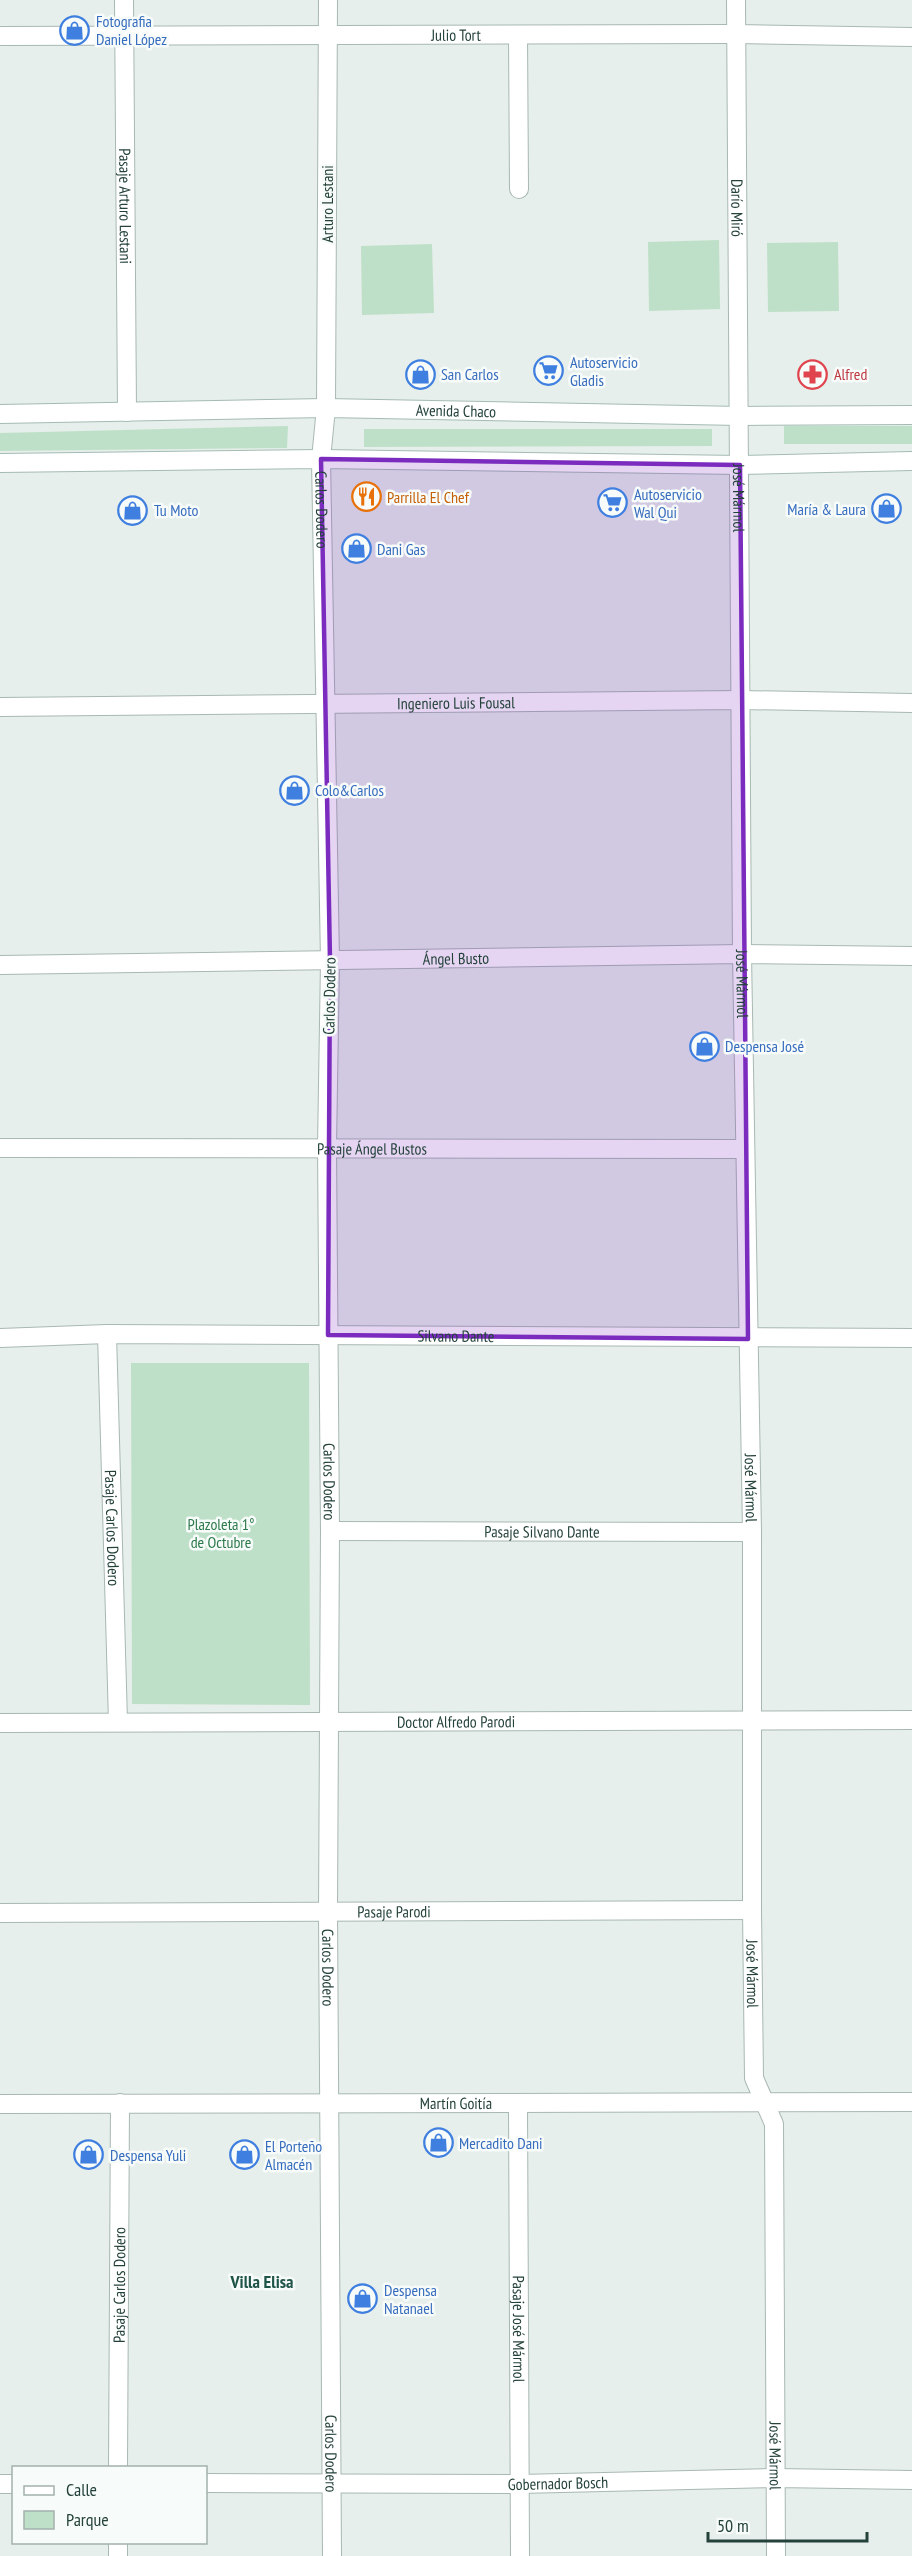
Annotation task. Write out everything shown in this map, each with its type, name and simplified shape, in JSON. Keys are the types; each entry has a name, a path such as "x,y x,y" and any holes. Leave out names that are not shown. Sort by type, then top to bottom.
{"street":[{"name":"Pasaje Arturo Lestani","path":"124,0 127,412"},
{"name":"Arturo Lestani","path":"326,408 328,0"},
{"name":"Darío Miró","path":"736,0 740,416"},
{"name":"Julio Tort","path":"0,36 736,34 912,37"},
{"path":"518,35 519,189"},
{"name":"Avenida Chaco","path":"0,414 326,408 740,416 912,415"},
{"name":"Carlos Dodero","path":"326,408 321,459 330,961 327,1147 332,2556"},
{"name":"José Mármol","path":"740,416 744,1149 752,1532 754,2078 774,2124 776,2556"},
{"path":"0,463 321,459 740,465 912,461"},
{"name":"Ingeniero Luis Fousal","path":"0,707 741,700 912,703"},
{"name":"Ángel Busto","path":"0,965 742,954 912,956"},
{"name":"Pasaje Ángel Bustos","path":"0,1148 744,1149"},
{"name":"Silvano Dante","path":"0,1338 107,1334 748,1339 912,1338"},
{"name":"Pasaje Carlos Dodero","path":"107,1334 118,1722"},
{"name":"Pasaje Silvano Dante","path":"330,1531 752,1532"},
{"name":"Doctor Alfredo Parodi","path":"0,1723 912,1720"},
{"name":"Pasaje Parodi","path":"0,1912 752,1910"},
{"name":"Martín Goitía","path":"0,2104 912,2102"},
{"name":"Pasaje Carlos Dodero","path":"118,2466 120,2103"},
{"name":"Pasaje José Mármol","path":"518,2103 520,2556"},
{"name":"Gobernador Bosch","path":"207,2483 519,2484 776,2478 912,2480"}],"highlighted area":[{"path":"321,459 740,465 748,1339 328,1335 330,961"}],"green space":[{"path":"719,240 720,309 649,311 648,242"},
{"path":"838,242 839,311 768,312 767,243"},
{"path":"432,244 434,313 362,315 361,246"},
{"path":"288,426 287,448 0,451 0,433"},
{"path":"784,426 912,426 912,444 784,444"},
{"path":"364,429 712,429 712,446 364,447"},
{"name":"Plazoleta 1° de Octubre","path":"131,1363 309,1363 310,1705 132,1704"}],"place":[{"name":"Fotografia Daniel López","path":"75,30"},
{"name":"Autoservicio Gladis","path":"549,371"},
{"name":"San Carlos","path":"420,374"},
{"name":"Alfred","path":"813,374"},
{"name":"Parrilla El Chef","path":"366,497"},
{"name":"Autoservicio Wal Qui","path":"613,503"},
{"name":"María & Laura","path":"887,509"},
{"name":"Tu Moto","path":"133,510"},
{"name":"Dani Gas","path":"356,549"},
{"name":"Colo&Carlos","path":"294,790"},
{"name":"Despensa José","path":"704,1046"},
{"name":"Mercadito Dani","path":"438,2143"},
{"name":"Despensa Yuli","path":"89,2155"},
{"name":"El Porteño Almacén","path":"244,2155"},
{"name":"Despensa Natanael","path":"363,2299"}],"district":[{"name":"Villa Elisa","path":"262,2281"}]}
